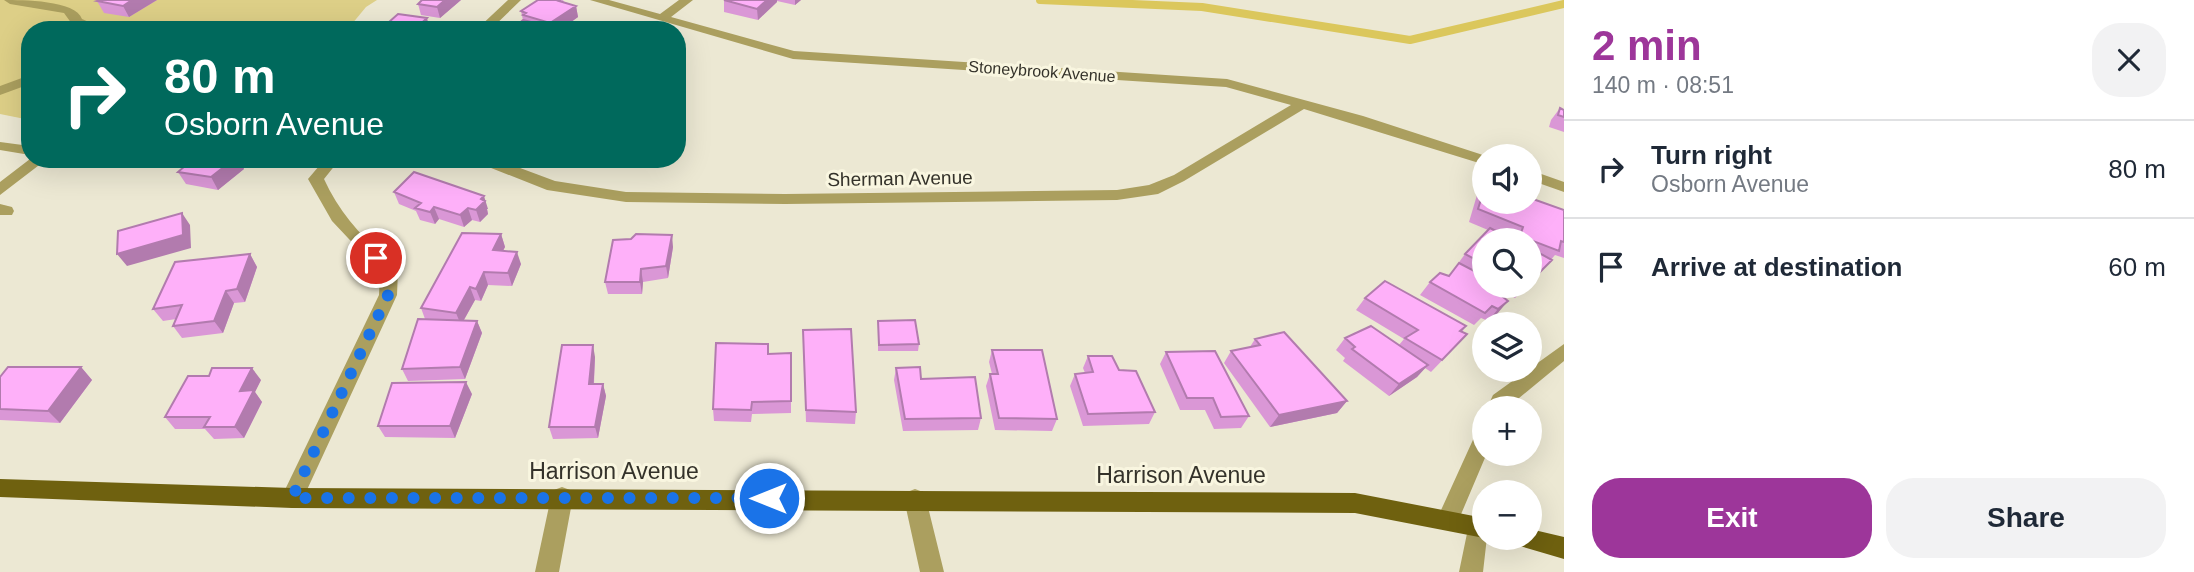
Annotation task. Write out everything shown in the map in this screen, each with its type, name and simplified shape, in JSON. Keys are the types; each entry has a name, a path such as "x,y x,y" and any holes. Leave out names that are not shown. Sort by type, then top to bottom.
{"main road":[{"name":"Harrison Avenue","path":"0,488 292,498 562,497 1354,503 1472,525"},
{"path":"1542,542 1564,548"}],"street":[{"path":"10,0 68,10 75,15 76,21"},
{"path":"75,15 86,0"},
{"path":"492,21 515,0"},
{"name":"Stoneybrook Avenue","path":"596,0 673,21"},
{"path":"662,18 687,0"},
{"name":"Stoneybrook Avenue","path":"686,25 793,55 1227,83 1472,156"},
{"path":"0,91 21,83"},
{"name":"Sherman Avenue","path":"505,168 552,186 626,197 785,199 1117,195 1152,190 1179,178 1302,104"},
{"path":"0,146 21,150"},
{"path":"0,190 28,168"},
{"path":"292,498 388,295 389,270 362,247 319,188 316,179 325,168"},
{"path":"1542,180 1564,187"},
{"path":"1506,396 1564,351"},
{"path":"1448,519 1472,464"},
{"path":"547,572 562,497"},
{"path":"915,499 932,572"},
{"path":"1471,572 1476,550"}],"shaded area":[{"path":"0,0 377,0 366,7 354,21 21,21 21,118 0,114"}],"building":[{"path":"132,0 123,6 97,1"},
{"path":"422,0 445,0 437,7 418,4"},
{"path":"538,0 561,0 559,1 576,6 553,21 523,15 526,13 521,11"},
{"path":"724,0 767,0 757,9"},
{"path":"398,14 427,18 424,21 390,21"},
{"path":"1560,108 1564,110 1564,117 1558,115"},
{"path":"183,168 222,168 211,177 178,172"},
{"path":"414,172 484,196 481,199 485,201 476,210 468,208 460,215 434,207 430,212 415,208 421,203 394,192"},
{"path":"1542,202 1564,210 1564,242 1561,241 1559,251 1542,244 1542,228 1523,227 1490,214 1542,214"},
{"path":"182,213 183,235 117,254 118,231"},
{"path":"462,233 501,234 493,250 517,252 508,273 484,272 476,289 470,287 456,313 421,308"},
{"path":"636,234 672,235 666,266 641,269 640,282 605,282 613,240 631,239"},
{"path":"1472,247 1472,258 1465,254"},
{"path":"250,254 237,289 226,291 214,321 173,326 182,305 153,309 175,262"},
{"path":"1542,255 1552,260 1542,270"},
{"path":"1459,263 1472,270 1472,298 1504,298 1508,301 1498,309 1492,306 1483,312 1430,282 1440,273 1449,276"},
{"path":"1385,281 1466,326 1460,331 1467,334 1442,360 1405,338 1418,330 1365,298"},
{"path":"418,319 477,321 460,367 402,369"},
{"path":"915,320 919,344 879,345 878,321"},
{"path":"1371,326 1428,365 1399,384 1352,349 1355,347 1345,338"},
{"path":"851,329 856,412 806,410 803,330"},
{"path":"1284,332 1347,401 1279,415 1231,351 1260,345 1255,339"},
{"path":"716,343 768,344 768,354 791,353 791,401 752,402 751,410 713,409"},
{"path":"562,345 593,345 589,384 603,384 595,427 549,427"},
{"path":"992,350 1042,350 1057,419 999,418 990,374 998,374"},
{"path":"1215,351 1249,416 1221,417 1213,398 1187,398 1166,352"},
{"path":"1088,356 1112,356 1119,370 1136,371 1155,412 1088,414 1075,374 1093,372"},
{"path":"8,367 81,367 48,411 0,409 0,377"},
{"path":"920,367 921,379 975,377 981,418 905,419 896,368"},
{"path":"212,368 252,368 240,391 254,390 235,427 204,427 210,417 165,417 188,376 209,376"},
{"path":"466,382 450,426 378,426 392,383"}],"waterway":[{"path":"1040,0 1202,7 1410,40 1564,4"}],"route":[{"path":"376,258 389,270 388,295 292,498 769,498"}]}
